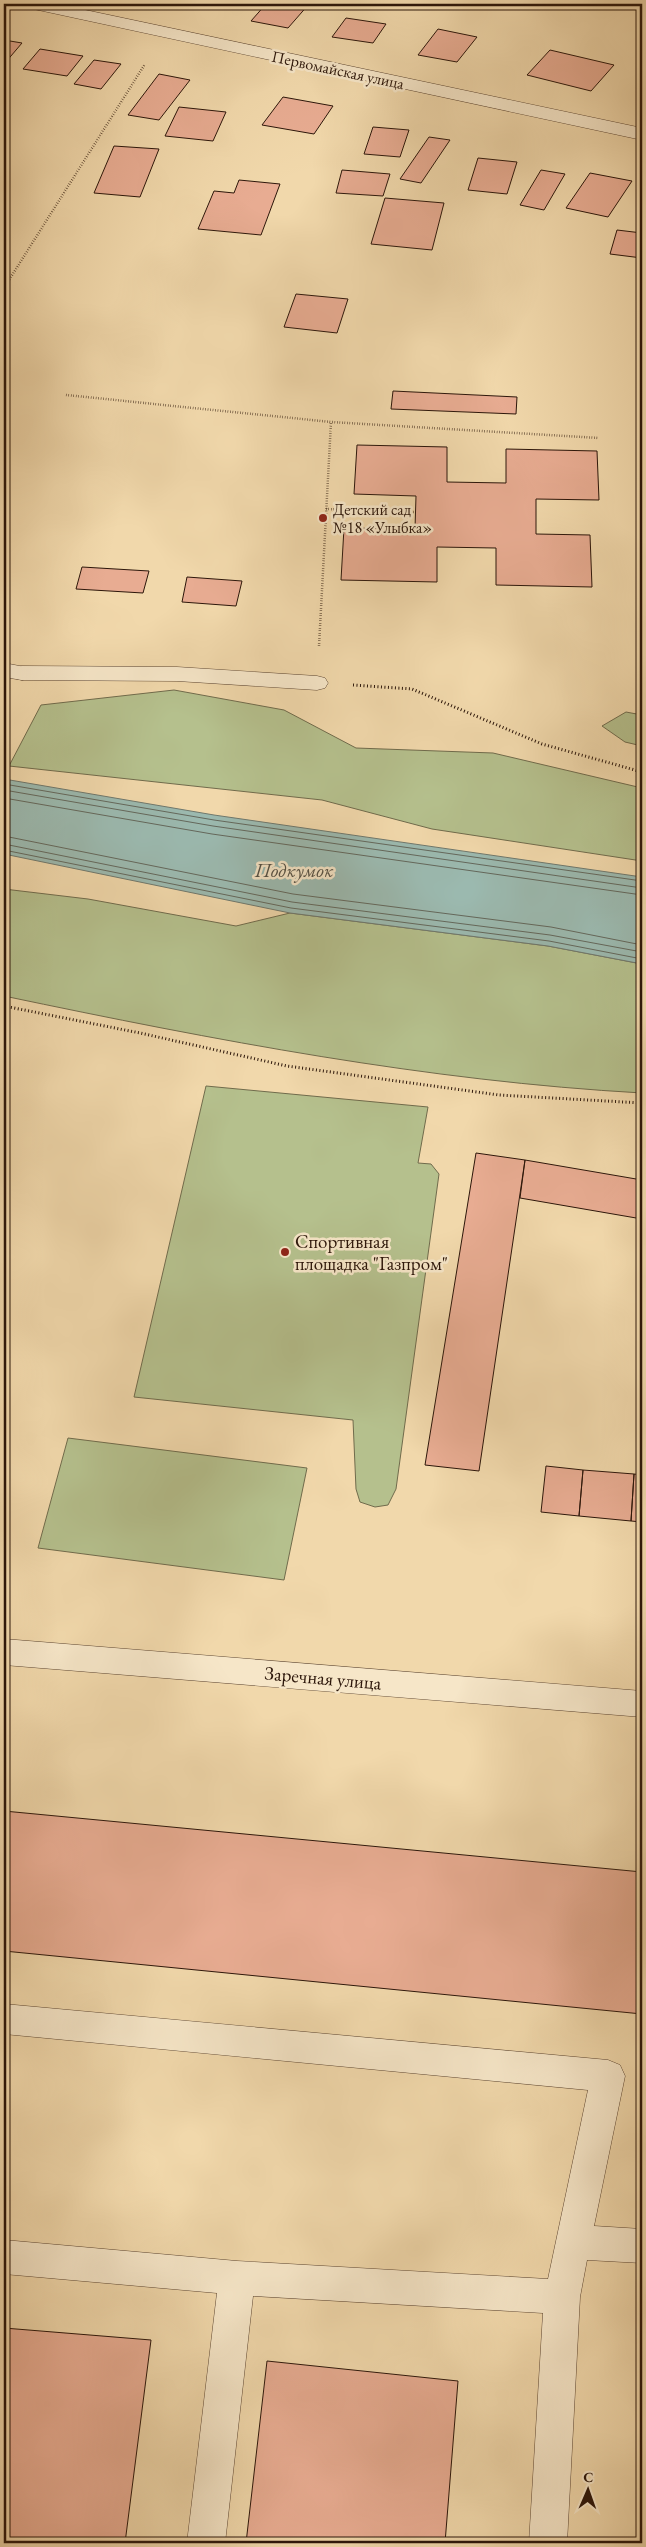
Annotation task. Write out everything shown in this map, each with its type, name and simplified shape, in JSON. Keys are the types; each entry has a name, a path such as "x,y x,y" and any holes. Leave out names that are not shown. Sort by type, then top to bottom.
{"street":[{"name":"Первомайская улица","path":"35,4 163,33 642,134"},
{"path":"13,671 177,674 317,684"},
{"name":"Заречная улица","path":"4,1652 642,1704"},
{"path":"4,2020 608,2076 562,2297 548,2543"},
{"path":"574,2242 642,2246"},
{"path":"4,2257 237,2278 562,2297"},
{"path":"206,2543 237,2278"}],"path":[{"path":"4,288 163,33"},
{"path":"66,395 331,422 599,438"},
{"path":"331,422 317,684 412,688 542,744 642,772"},
{"path":"326,509 416,512"},
{"path":"4,1006 140,1032 287,1066 499,1095 642,1103"}],"green space":[{"path":"174,690 284,710 356,748 493,753 642,788 642,861 432,829 322,800 9,766 41,705"},
{"path":"626,712 642,715 642,746 625,742 602,726"},
{"path":"4,889 88,899 236,926 290,913 548,946 642,964 642,1093 561,1087 401,1069 241,1043 4,996"},
{"name":"Спортивная площадка \"Газпром\"","path":"206,1086 428,1107 418,1163 431,1164 439,1174 396,1489 388,1505 375,1507 360,1502 356,1489 353,1420 134,1397"},
{"path":"68,1438 307,1468 284,1580 38,1548"}],"water":[{"name":"Подкумок","path":"4,779 214,815 642,877 642,964 548,946 290,913 4,854"}],"building":[{"path":"266,4 309,4 288,28 251,21"},
{"path":"346,18 386,24 373,43 332,37"},
{"path":"438,29 477,37 457,62 418,55"},
{"path":"4,40 22,43 5,63 4,63"},
{"path":"40,49 83,56 67,76 23,69"},
{"path":"550,50 614,65 591,91 527,75"},
{"path":"94,60 121,64 101,89 74,84"},
{"path":"159,74 190,80 159,120 128,115"},
{"path":"283,97 333,106 314,134 262,125"},
{"path":"179,107 226,112 213,141 165,136"},
{"path":"373,127 409,130 400,157 364,154"},
{"path":"429,137 450,140 421,183 400,179"},
{"path":"114,146 159,149 140,197 94,193"},
{"path":"478,158 517,162 507,194 468,190"},
{"path":"342,170 390,174 383,196 336,193"},
{"path":"541,170 565,174 544,210 520,205"},
{"path":"590,173 632,181 608,217 566,208"},
{"path":"239,180 280,184 261,235 198,229 214,191 234,193"},
{"path":"385,198 444,203 432,250 371,244"},
{"path":"617,230 642,233 642,258 610,254"},
{"path":"296,294 348,299 337,333 284,327"},
{"path":"393,391 517,397 516,414 391,409"},
{"path":"357,445 447,447 447,482 506,483 506,449 597,451 599,500 536,499 536,534 590,535 592,587 496,585 496,548 437,547 437,582 341,580 344,528 415,529 416,496 354,494"},
{"path":"82,567 149,571 143,593 76,589"},
{"path":"187,577 242,581 236,606 182,602"},
{"path":"476,1153 525,1160 479,1471 425,1465"},
{"path":"525,1160 642,1180 642,1219 520,1198"},
{"path":"546,1466 583,1470 579,1516 541,1512"},
{"path":"583,1470 634,1474 631,1521 579,1516"},
{"path":"634,1474 642,1475 642,1522 631,1521"},
{"path":"4,1811 642,1872 642,2014 4,1951"},
{"path":"4,2328 151,2340 125,2543 4,2543"},
{"path":"267,2361 458,2381 445,2543 246,2543"}],"place":[{"name":"Детский сад №18 «Улыбка»","path":"323,518"},
{"name":"Спортивная площадка \"Газпром\"","path":"285,1252"}]}
